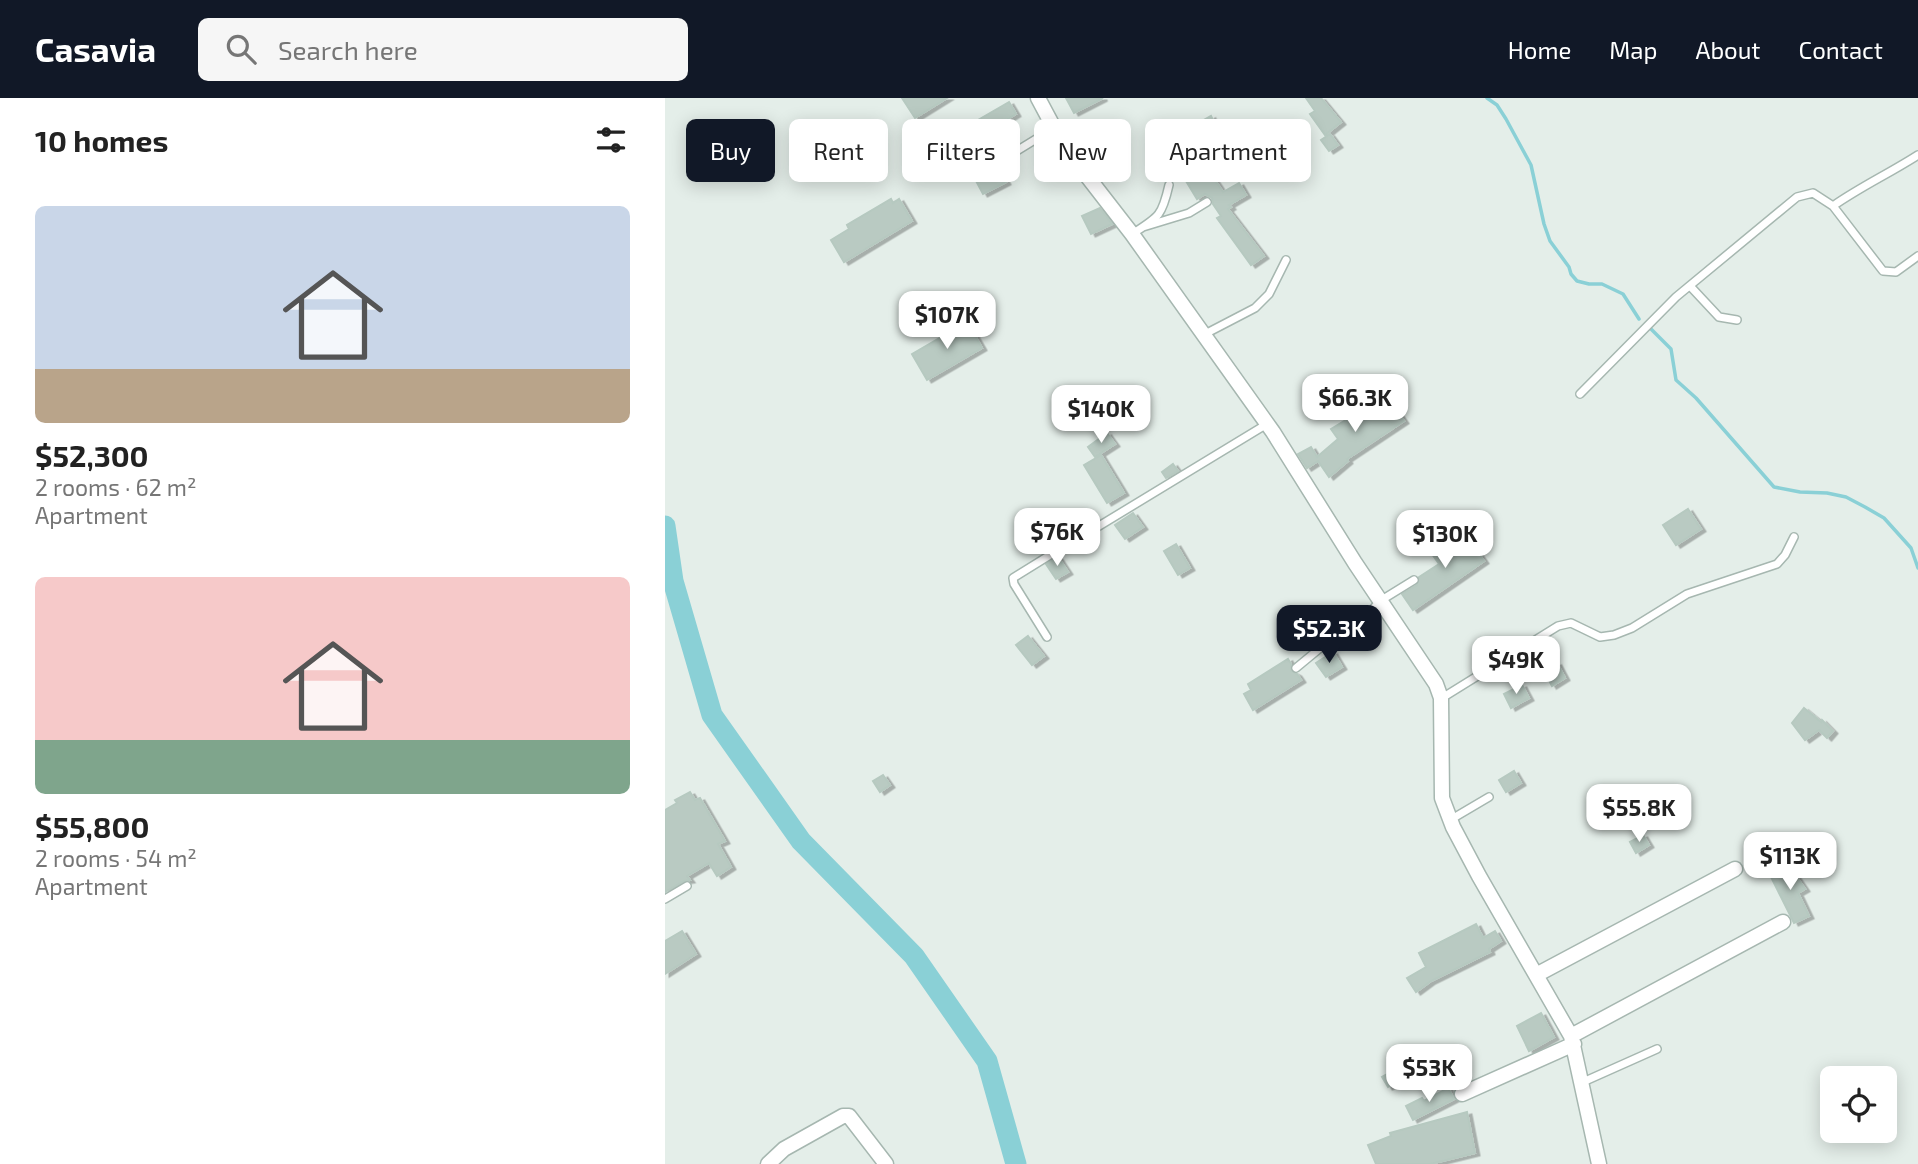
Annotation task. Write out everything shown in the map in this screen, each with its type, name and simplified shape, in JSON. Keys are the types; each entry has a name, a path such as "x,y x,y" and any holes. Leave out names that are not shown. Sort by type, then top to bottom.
{"street":[{"path":"1038,98 1049,119"},
{"path":"1096,182 1138,230 1205,334 1268,424 1436,684 1441,698 1442,798 1450,820 1479,876 1573,1040 1599,1164"},
{"path":"1536,975 1735,869"},
{"path":"1462,1094 1573,1040 1783,922"},
{"path":"768,1164 785,1149 849,1115 886,1164"}],"lane":[{"path":"1833,206 1865,184 1918,155"},
{"path":"1138,230 1154,220 1164,209 1170,186"},
{"path":"1580,394 1690,286 1797,197 1813,192 1833,206 1883,271 1896,272 1918,256"},
{"path":"1138,230 1189,213 1207,202"},
{"path":"1205,334 1255,308 1269,294 1286,260"},
{"path":"1690,286 1719,317 1737,320"},
{"path":"1076,540 1268,424"},
{"path":"1441,698 1558,626 1570,622 1600,637 1613,635 1632,628 1687,594 1777,564 1794,537"},
{"path":"1047,636 1014,584 1013,578 1063,547"},
{"path":"1296,668 1380,601 1414,580"},
{"path":"1450,820 1489,797"},
{"path":"665,899 687,886"},
{"path":"1583,1082 1657,1049"}],"building":[{"path":"902,98 947,98 915,118"},
{"path":"1066,98 1103,98 1074,113"},
{"path":"1306,98 1321,98 1341,122 1325,135 1310,114 1315,111"},
{"path":"1009,102 1016,114 1008,119 980,119"},
{"path":"1330,134 1338,145 1329,151 1321,140"},
{"path":"977,182 1006,182 983,194"},
{"path":"1187,182 1216,182 1223,192 1239,183 1246,195 1229,205 1231,207 1228,209 1264,256 1251,265 1217,218 1221,216 1212,198 1205,194 1197,199"},
{"path":"891,199 893,203 899,199 912,221 844,262 831,240 849,229 847,225"},
{"path":"1100,208 1112,224 1091,234 1082,216"},
{"path":"967,322 982,348 927,380 912,354"},
{"path":"1377,392 1395,417 1399,414 1404,421 1347,459 1348,461 1329,477 1318,461 1307,468 1298,454 1311,447 1317,457 1338,439 1331,429 1349,418 1344,412"},
{"path":"1107,433 1115,444 1095,457 1088,447"},
{"path":"1101,455 1124,493 1107,503 1084,465"},
{"path":"1173,464 1178,471 1166,478 1162,472"},
{"path":"1688,509 1701,529 1676,545 1663,525"},
{"path":"1133,513 1143,527 1125,539 1115,525"},
{"path":"1058,514 1072,535 1063,541 1048,520"},
{"path":"1463,532 1484,561 1413,610 1402,594 1417,585 1419,577 1439,564 1432,554"},
{"path":"1176,544 1190,568 1178,575 1164,551"},
{"path":"1058,557 1068,572 1056,579 1046,564"},
{"path":"1028,636 1044,656 1032,665 1016,645"},
{"path":"1333,652 1342,667 1326,677 1316,663"},
{"path":"1288,659 1291,671 1301,680 1253,710 1244,694 1251,690 1248,684"},
{"path":"1557,663 1565,678 1552,686 1544,671"},
{"path":"1522,685 1529,698 1511,708 1504,694"},
{"path":"1804,708 1833,731 1827,738 1819,730 1805,740 1792,723"},
{"path":"1514,771 1521,783 1506,792 1499,780"},
{"path":"883,775 890,785 880,792 873,781"},
{"path":"690,792 695,800 700,798 725,841 718,844 731,867 717,876 709,863 687,876 690,880 665,892 665,810 677,803 675,800"},
{"path":"1643,835 1649,845 1636,853 1630,842"},
{"path":"1787,863 1805,889 1798,893 1809,916 1794,923 1769,873"},
{"path":"1476,924 1483,938 1495,931 1501,941 1489,949 1490,952 1431,981 1416,992 1407,978 1426,967 1419,953"},
{"path":"682,931 696,954 665,974 665,941"},
{"path":"1541,1013 1554,1037 1529,1051 1517,1026"},
{"path":"1404,1065 1410,1075 1388,1087 1382,1077"},
{"path":"1448,1088 1454,1099 1413,1120 1406,1106 1422,1098 1424,1101"},
{"path":"1467,1112 1475,1153 1430,1164 1376,1164 1368,1145 1391,1136 1390,1133"}],"waterway":[{"path":"1487,98 1497,105 1531,165 1550,241 1571,274 1577,281 1602,284 1623,294 1639,319"},
{"path":"1650,328 1671,349 1676,380 1696,398 1774,487 1846,497 1865,507 1884,518 1911,548 1918,568"},
{"path":"665,526 673,581 712,715 801,841 914,956 987,1061 1016,1164"}]}
